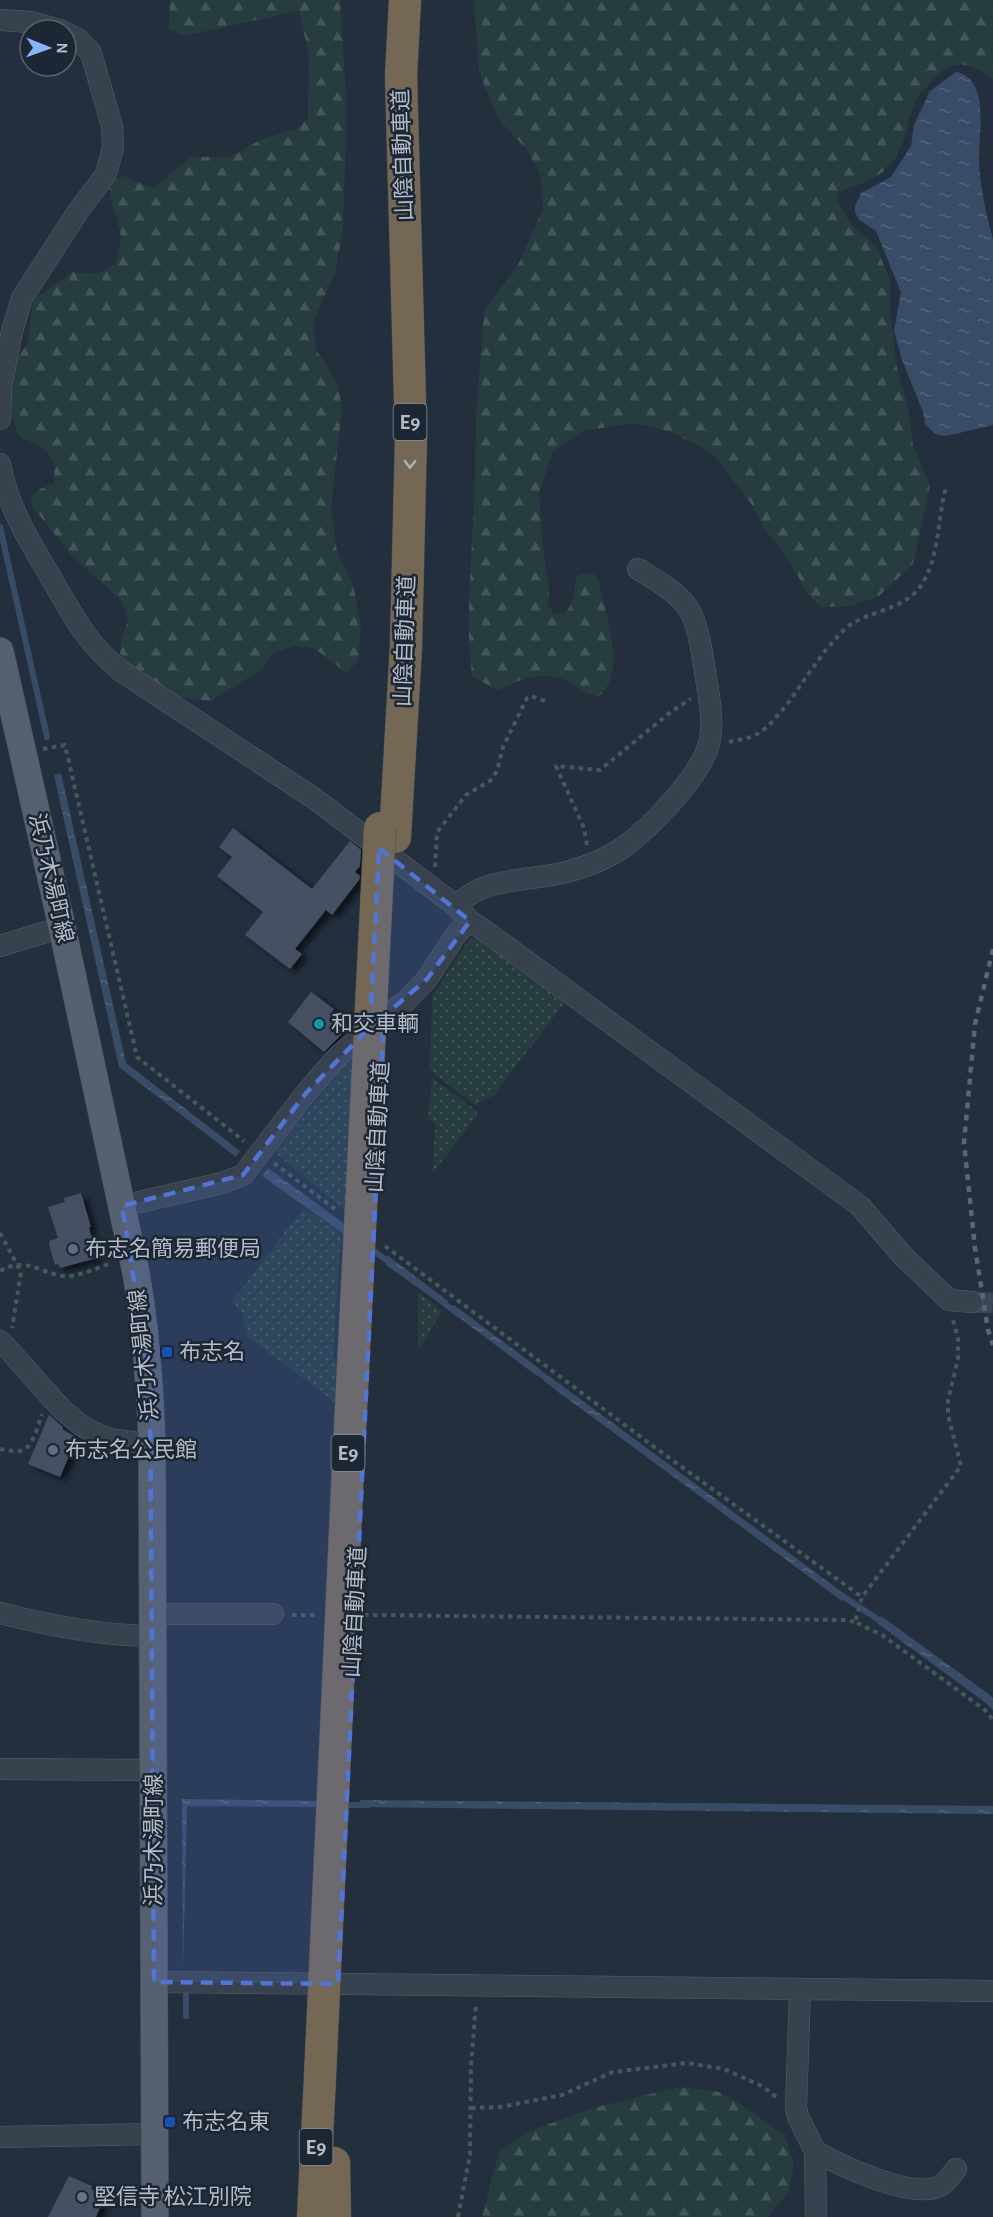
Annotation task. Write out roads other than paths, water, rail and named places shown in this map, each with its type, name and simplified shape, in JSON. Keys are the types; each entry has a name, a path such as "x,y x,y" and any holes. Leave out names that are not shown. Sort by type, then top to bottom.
{"highway":[{"name":"山陰自動車道","path":"316,2211 329,2085 378,1136 388,832 406,646 411,437 401,76 395,3"},
{"path":"329,2085 335,2217"}],"main road":[{"name":"浜乃木湯町線","path":"0,651 62,927 145,1325 152,1443 155,2217"}],"street":[{"path":"0,20 18,21"},
{"path":"0,419 1,386 12,331 22,298 79,210 106,174 113,148 112,126 91,53 78,39"},
{"path":"0,464 5,489 14,512 84,634 101,655 121,671 315,799 456,906 470,921 860,1206 903,1256 949,1300 972,1302"},
{"path":"456,906 478,889 561,873 591,863 624,847 679,793 698,769 707,749 710,731 709,692 692,615 687,607 661,582 638,570"},
{"path":"122,1206 222,1183 243,1175 306,1093 338,1057 375,1023 405,1002 427,979 457,933 470,921"},
{"path":"0,946 62,927"},
{"path":"4,1345 72,1418 97,1434 127,1442 152,1443"},
{"path":"0,1613 52,1626 100,1633 154,1625 273,1614"},
{"path":"0,1769 154,1770"},
{"path":"154,1982 993,1991"},
{"path":"800,1990 796,2108 798,2117 815,2151 816,2217"},
{"path":"0,2137 154,2134"},
{"path":"815,2151 834,2162 912,2190 934,2189 943,2185 956,2169"}],"water":[{"path":"956,72 967,77 974,85 980,109 980,171 993,239 993,425 946,436 935,434 925,424 923,412 902,360 894,331 901,292 876,231 859,220 855,213 855,206 861,193 891,177 911,146 914,125 930,91"},
{"path":"61,773 126,1063 240,1151 236,1157 119,1067 54,775"},
{"path":"268,1168 350,1228 345,1235 262,1176"},
{"path":"387,1255 448,1301 445,1307 386,1265"},
{"path":"454,1305 541,1370 537,1376 450,1311"},
{"path":"549,1376 846,1595 842,1601 545,1382"},
{"path":"881,1616 990,1695 993,1698 993,1710 877,1623"},
{"path":"182,1799 320,1801 320,1807 187,1806 183,1970"},
{"path":"360,1800 993,1806 993,1814 360,1807"}],"waterway":[{"path":"0,527 47,737"},
{"path":"370,1248 393,1265"},
{"path":"440,1300 458,1314"},
{"path":"534,1369 552,1383"},
{"path":"838,1593 885,1624"},
{"path":"342,1805 368,1805"},
{"path":"186,1994 186,2016"}],"tunnel":[{"path":"972,1302 993,1303"}],"railway":[{"path":"993,949 975,1024 964,1143 975,1248 988,1330 993,1345"}],"place":[{"name":"和交車輌","path":"319,1024"},
{"name":"布志名簡易郵便局","path":"73,1249"},
{"name":"布志名","path":"167,1352"},
{"name":"布志名公民館","path":"53,1450"},
{"name":"布志名東","path":"170,2122"},
{"name":"堅信寺 松江別院","path":"82,2197"}]}
